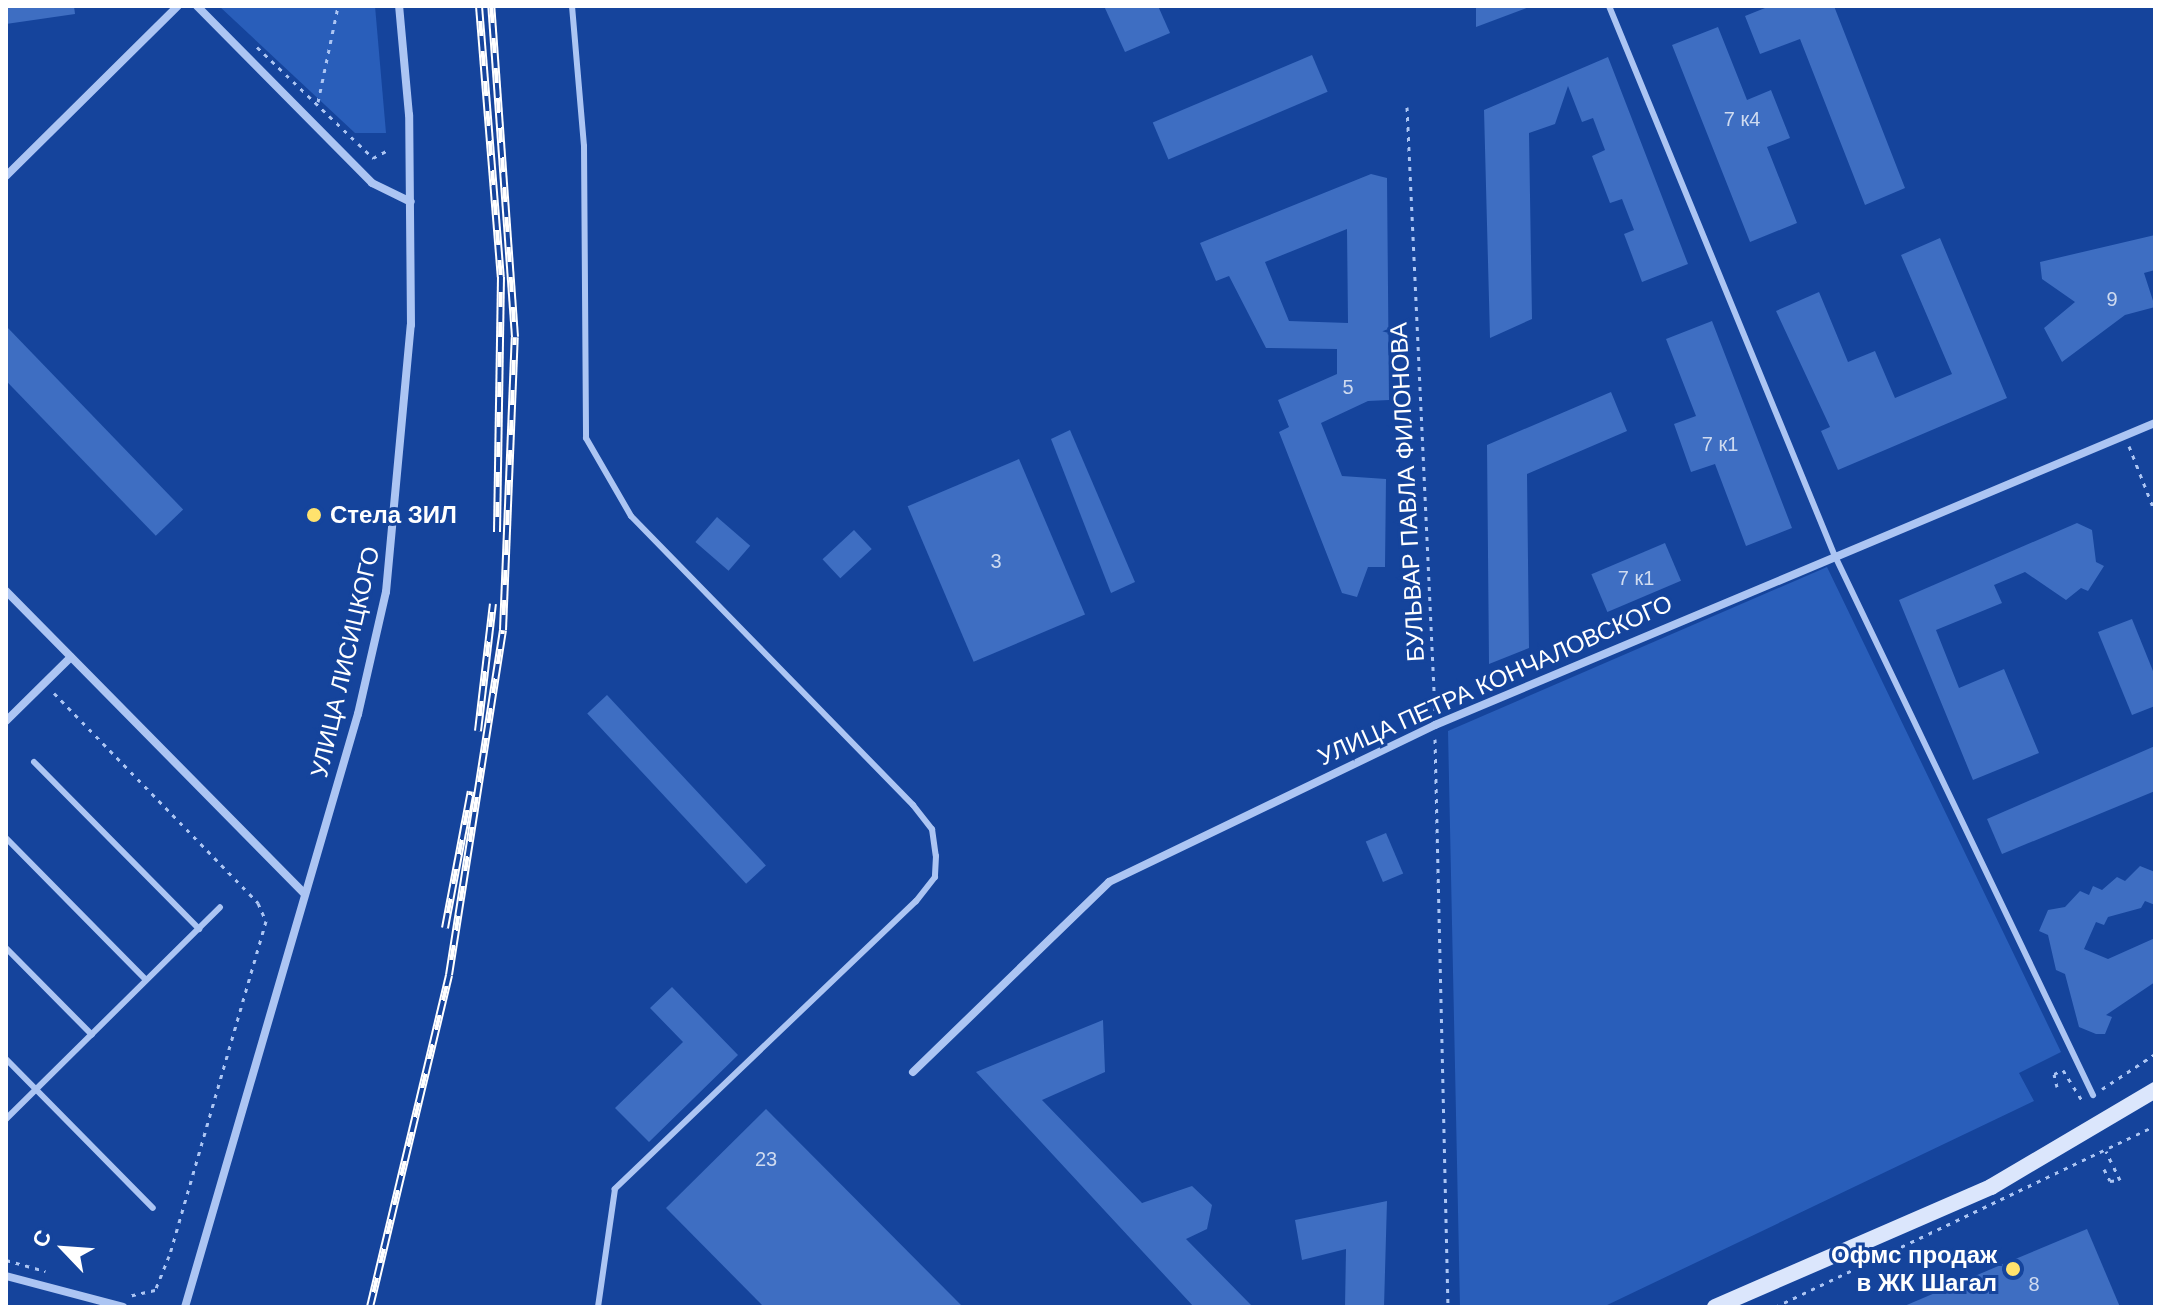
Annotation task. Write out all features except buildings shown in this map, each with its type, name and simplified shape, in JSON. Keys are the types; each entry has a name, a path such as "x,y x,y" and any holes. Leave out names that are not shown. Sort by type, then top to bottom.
{"main road":[{"path":"1715,1307 1991,1187 2155,1090"}],"street":[{"path":"6,176 178,6"},
{"path":"197,6 372,183 411,202"},
{"name":"УЛИЦА ЛИСИЦКОГО","path":"185,1307 358,714 398,518 410,390 411,202 399,6"},
{"name":"УЛИЦА ПЕТРА КОНЧАЛОВСКОГО","path":"913,1072 1109,882 1435,725 1834,554 2155,423"},
{"path":"6,591 304,893"},
{"path":"6,721 71,657"},
{"path":"6,1276 123,1307"}],"lane":[{"path":"572,6 584,146 586,438 631,516 913,805 932,829 936,856 935,877 916,901 615,1189 598,1307"},
{"path":"1609,6 1834,554 2093,1095"},
{"path":"34,762 199,929"},
{"path":"6,838 146,980"},
{"path":"6,1119 220,907"},
{"path":"6,948 92,1035"},
{"path":"6,1059 153,1208"}],"path":[{"path":"318,102 338,6"},
{"path":"250,42 318,102 373,158 390,149"},
{"name":"БУЛЬВАР ПАВЛА ФИЛОНОВА","path":"1407,107 1435,725 1448,1307"},
{"path":"2124,435 2155,512"},
{"path":"44,684 258,903 266,921 201,1161 155,1290 139,1298 116,1292"},
{"path":"1775,1307 2155,1126"},
{"path":"2104,1169 2110,1181 2120,1180 2106,1151"},
{"path":"6,1260 51,1273"}],"shaded area":[{"path":"219,6 375,6 386,133 355,133"},
{"path":"1827,567 2061,1052 2019,1073 2034,1101 1603,1307 1460,1307 1448,731"}],"railway":[{"path":"479,6 501,277 497,532"},
{"path":"370,1307 449,975 503,630 515,337 491,6"},
{"path":"478,731 493,604"},
{"path":"445,928 471,791"}],"place":[{"name":"Стела ЗИЛ","path":"314,515"},
{"name":"Офмс продаж в ЖК Шагал","path":"2013,1269"}]}
